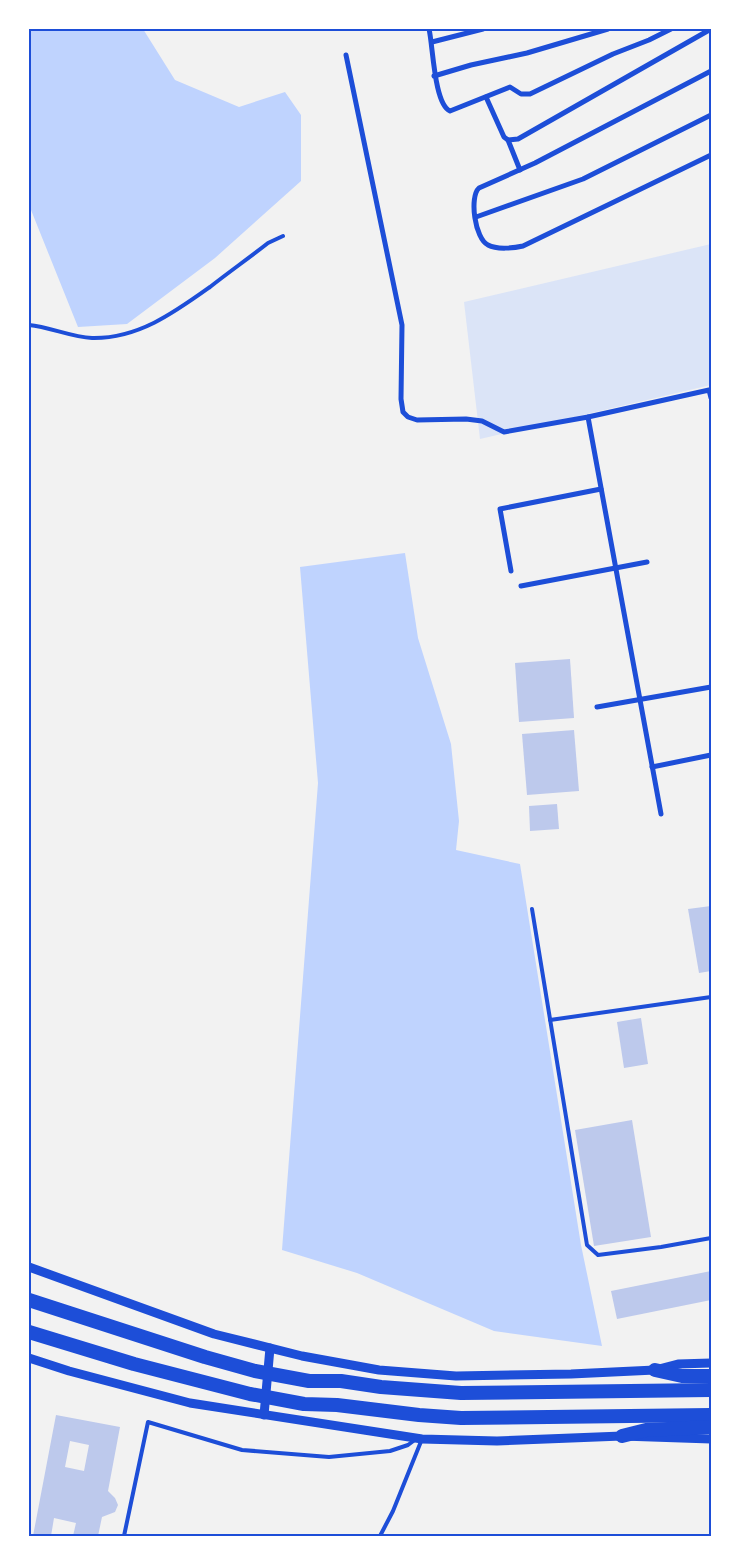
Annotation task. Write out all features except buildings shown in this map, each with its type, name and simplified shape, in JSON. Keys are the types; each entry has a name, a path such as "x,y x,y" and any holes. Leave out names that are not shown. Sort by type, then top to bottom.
{"highway":[{"path":"29,1300 205,1357 255,1371 309,1381 341,1381 421,1391 471,1393 711,1390"},
{"path":"29,1332 134,1364 250,1394 304,1404 337,1405 419,1415 470,1418 711,1415"},
{"path":"655,1370 682,1376 711,1376"},
{"path":"622,1436 646,1430 711,1427"}],"street":[{"path":"429,29 432,42 434,76 443,105 450,111 510,87 521,94 530,94 612,54 672,29"},
{"path":"432,42 482,29"},
{"path":"434,76 608,29"},
{"path":"508,140 518,139 711,29"},
{"path":"346,55 402,325 401,399 403,412 408,417 417,420 466,419 482,421 504,432 588,417 709,390 711,398"},
{"path":"711,71 520,170 479,188 475,191 474,199 479,236 488,246 515,248 524,246 711,155"},
{"path":"486,97 508,140 520,170"},
{"path":"476,217 583,179 711,115"},
{"path":"588,417 661,814"},
{"path":"511,571 500,509 601,489"},
{"path":"521,586 647,562"},
{"path":"597,707 711,687"},
{"path":"652,767 711,756"},
{"path":"29,1267 214,1334 302,1356 379,1370 456,1376 571,1374 655,1370 678,1364 711,1363"},
{"path":"264,1415 270,1348"},
{"path":"29,1358 69,1371 190,1403 419,1439 497,1441 622,1436 711,1439"}],"lane":[{"path":"29,325 42,326 93,338 126,334 140,330 174,313 268,244 283,236"},
{"path":"532,909 587,1245 598,1255 711,1238"},
{"path":"550,1020 711,998"},
{"path":"124,1536 148,1422 242,1450 329,1458 390,1451 419,1439"},
{"path":"380,1536 393,1511 419,1439"}],"shaded area":[{"path":"711,244 711,385 480,439 464,302"}],"water":[{"path":"29,29 143,29 175,80 239,107 285,92 301,115 301,181 215,258 127,324 78,327 29,205"},
{"path":"405,553 418,638 451,744 459,821 456,850 520,864 581,1245 602,1346 494,1331 357,1273 282,1250 318,783 300,567"}]}
